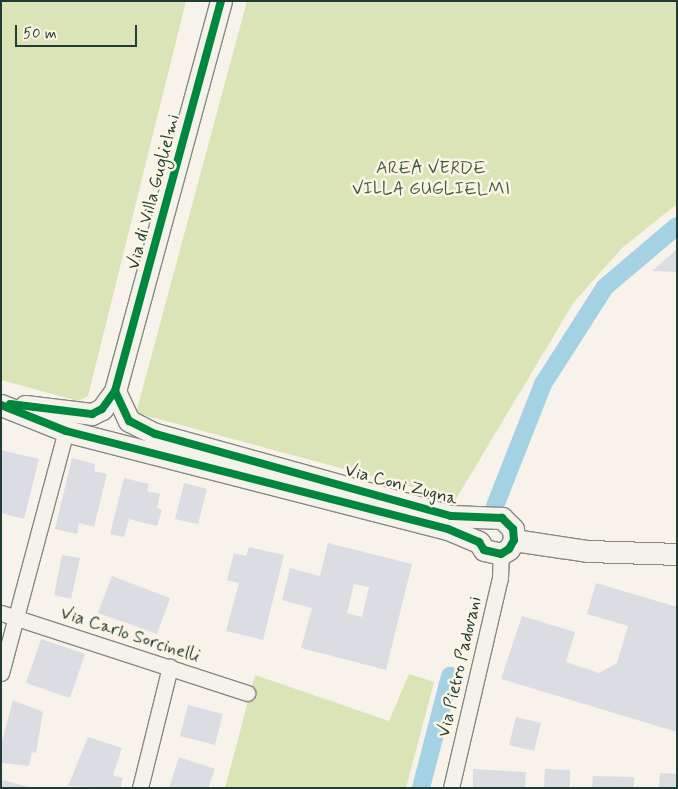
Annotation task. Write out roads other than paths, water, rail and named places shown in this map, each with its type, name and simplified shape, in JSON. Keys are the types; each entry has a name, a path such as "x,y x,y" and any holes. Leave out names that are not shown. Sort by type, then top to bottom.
{"street":[{"name":"Via di Villa Guglielmi","path":"115,391 222,1"},
{"name":"Via Coni Zugna","path":"1,404 92,414 102,409 115,391 129,422 155,434 451,516 488,519 502,518 513,528 507,547"},
{"name":"Via Coni Zugna","path":"1,404 66,431 448,529 479,542 484,550 507,547 677,554"},
{"path":"1,673 8,615 66,431"},
{"path":"479,542 478,531 488,519"},
{"name":"Via Pietro Padovani","path":"451,788 507,547"},
{"name":"Via Carlo Sorcinelli","path":"8,615 247,694"},
{"path":"140,788 170,667"}],"waterway":[{"path":"495,506 543,384 605,287 677,226"},
{"path":"421,788 450,676"}],"park label":[{"name":"AREA VERDE VILLA GUGLIELMI","path":"431,179"}]}
